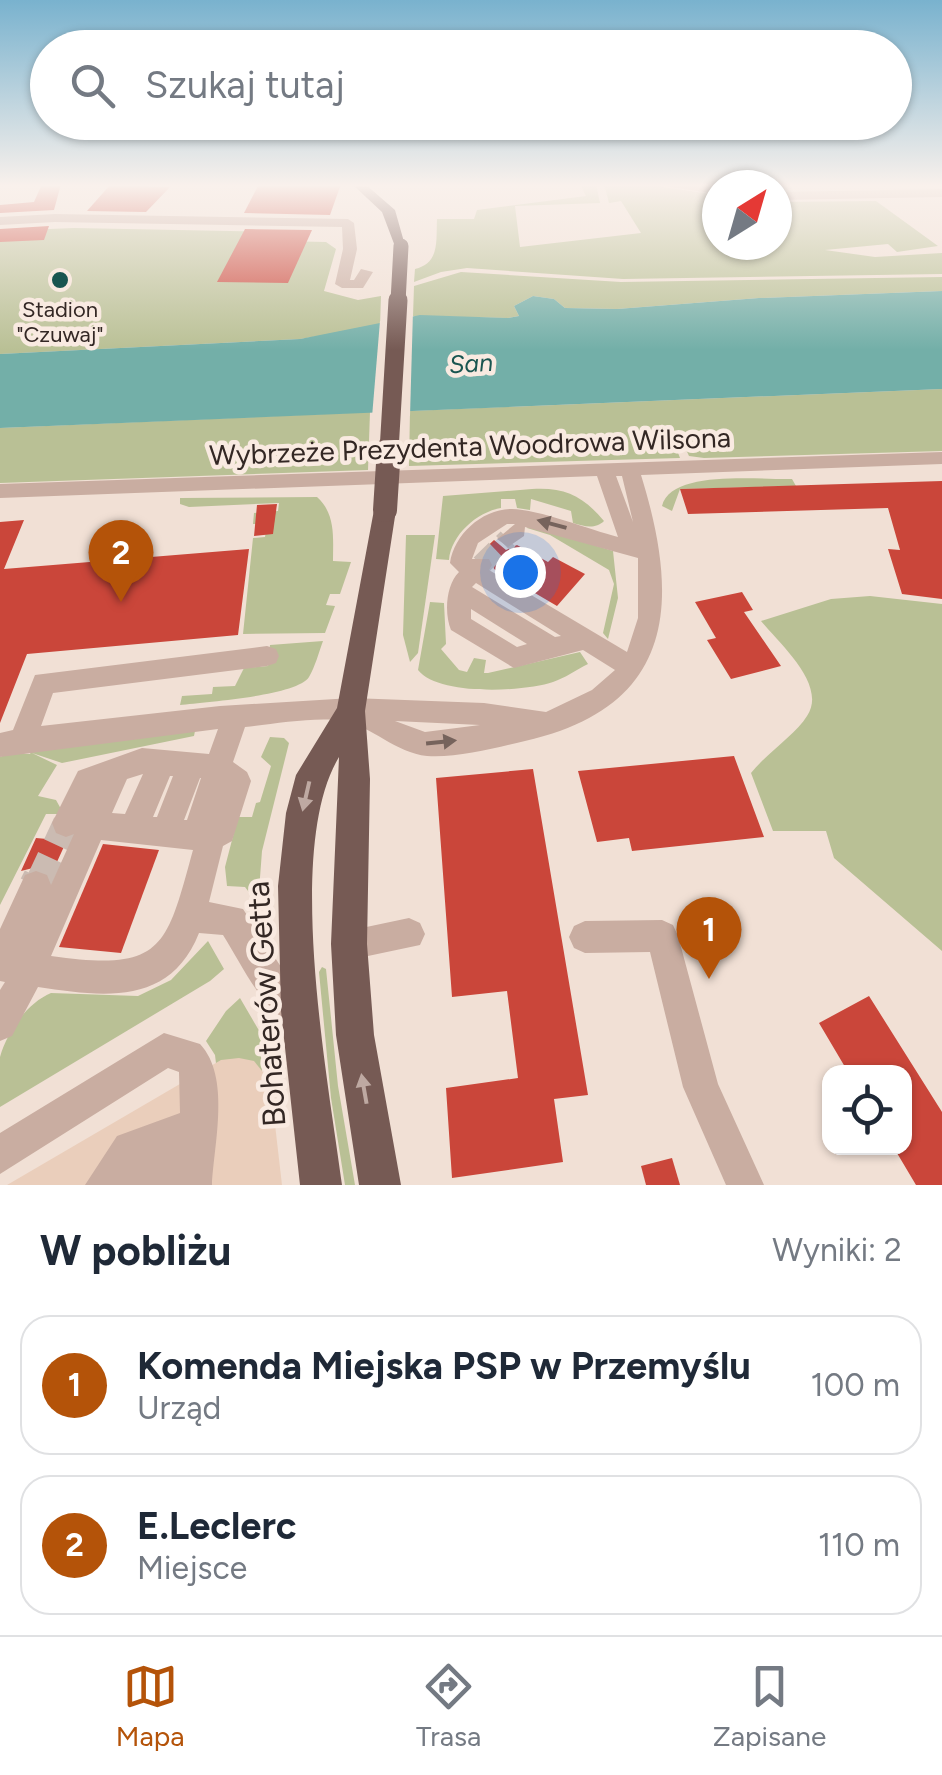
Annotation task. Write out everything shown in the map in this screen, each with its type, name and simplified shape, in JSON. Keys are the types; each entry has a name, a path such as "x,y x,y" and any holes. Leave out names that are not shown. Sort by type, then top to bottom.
{"main road":[{"path":"398,239 400,246"},
{"path":"400,246 402,239"},
{"name":"Bohaterów Getta","path":"380,1185 355,1035 349,944 355,780 351,711 385,510 400,246"},
{"name":"Bohaterów Getta","path":"321,1185 300,1012 295,886 302,813 311,776 351,711"}],"street":[{"path":"349,239 342,284 358,285 366,272"},
{"name":"Wybrzeże Prezydenta Woodrowa Wilsona","path":"0,491 942,458"},
{"path":"638,497 674,467"},
{"path":"11,742 311,708 351,711 422,744 519,734 550,724 612,688 631,666 644,641 651,590 648,536 629,468"},
{"path":"604,469 627,535 646,552"},
{"path":"553,471 614,498"},
{"path":"631,666 472,576 461,563 464,545 492,520 512,516 646,552"},
{"path":"472,576 459,623 514,658 586,639"},
{"path":"11,742 44,683 267,656"},
{"path":"134,829 235,716"},
{"path":"10,966 80,824 117,770 142,761 190,765 237,782 222,831 190,835 80,824"},
{"path":"10,966 125,979 143,976 170,959 188,916 190,765"},
{"path":"0,1024 10,966 36,886"},
{"path":"188,916 232,920 275,988 300,1012"},
{"path":"349,944 409,934"},
{"path":"585,937 662,936 701,1087 745,1185"},
{"path":"0,1155 164,1050 178,1051 192,1061 198,1080 194,1175 106,1185"},
{"path":"106,1185 130,1149 196,1126"}],"green space":[{"path":"0,239 326,242 336,249 324,291 358,300 381,296 380,326 300,339 0,354"},
{"path":"436,239 519,239 520,247 587,239 702,239 702,260 792,260 792,239 929,239 938,246 897,252 888,244 825,250 875,257 942,253 942,274 623,279 467,268 414,282 415,269 433,256"},
{"path":"461,272 621,282 942,277 942,291 759,298 617,309 565,308 554,299 533,296 514,306 519,316 508,318 413,316 414,286"},
{"path":"942,389 942,451 704,458 689,456 682,441 674,442 680,458 409,466 410,411"},
{"path":"370,412 368,470 0,483 0,428"},
{"path":"792,479 796,486 680,489 672,511 662,506 669,494 682,486 699,481"},
{"path":"532,489 572,495 604,521 593,526 581,525 573,523 571,511 531,499 530,510 517,508 515,499 501,499 501,508 483,514 460,534 449,560 436,559 443,496"},
{"path":"317,497 330,519 333,561 351,562 340,594 330,594 326,605 335,606 325,633 243,634 253,538 265,537 267,524 253,524 254,513 278,511 279,503 189,507 180,504 180,498"},
{"path":"529,525 613,551 618,598 608,639 603,633 614,584 609,570 550,535 527,528"},
{"path":"406,535 435,535 418,653 410,662 403,635"},
{"path":"870,596 942,604 942,951 834,858 826,831 773,831 751,773 802,723 812,704 811,691 799,665 761,621 831,599"},
{"path":"430,602 444,603 446,644 441,649 459,670 467,672 474,658 486,660 484,673 488,673 580,652 588,664 553,682 522,688 482,690 443,684 418,670"},
{"path":"323,641 309,677 301,684 249,697 180,705 182,696 212,694 213,687 235,686 244,668 268,666 270,645"},
{"path":"195,731 194,736 62,763 32,753 57,765 38,796 56,800 61,809 58,814 46,814 0,905 0,757"},
{"path":"270,737 284,738 289,743 262,851 258,904 245,887 227,886 225,867 238,817 252,817 256,803 260,802 271,766 261,757"},
{"path":"208,941 224,969 210,981 0,1107 0,1057 13,1028 34,1004 51,993 138,996 171,980"},
{"path":"322,967 326,969 338,1086 355,1185 345,1185 331,1098 319,972"},
{"path":"240,998 261,1034 262,1076 217,1072 215,1055 206,1041"}],"shaded area":[{"path":"221,1060 254,1061 270,1081 282,1185 7,1185"}],"water":[{"name":"San","path":"942,291 942,389 0,428 0,354 300,339 420,315 508,318 519,316 514,306 533,296 554,299 565,308 617,309 759,298"}],"pier":[{"path":"413,311 410,416 372,417 380,321"}],"building":[{"path":"0,239 44,239 44,240"},
{"path":"240,239 308,239 288,283 217,282"},
{"path":"942,481 942,599 902,594 888,549 900,550 888,508 688,514 680,489"},
{"path":"277,504 273,534 254,536 257,505"},
{"path":"24,520 4,569 249,549 238,635 27,654 0,723 0,522"},
{"path":"494,540 506,550 517,545 548,562 553,557 585,574 557,606 494,569 492,557 478,555"},
{"path":"742,592 753,610 744,612 781,666 731,679 707,640 716,638 695,602"},
{"path":"734,756 764,837 632,851 629,838 597,842 578,771"},
{"path":"533,769 588,1095 554,1099 563,1162 452,1178 446,1088 518,1078 507,991 452,997 436,778"},
{"path":"51,830 67,840 51,875 37,867 21,871 36,838 47,839"},
{"path":"103,844 159,850 121,953 59,947"},
{"path":"869,996 942,1112 942,1185 916,1185 898,1155 912,1155 912,1065 844,1065 819,1023"},
{"path":"672,1158 680,1185 646,1185 641,1166"}],"tunnel":[{"path":"481,565 508,539"},
{"path":"39,881 66,823"},
{"path":"36,886 40,878"}],"place":[{"name":"Stadion \"Czuwaj\"","path":"60,280"},
{"name":"E.Leclerc","path":"121,602"},
{"name":"Komenda Miejska PSP w Przemyślu","path":"709,979"}]}
